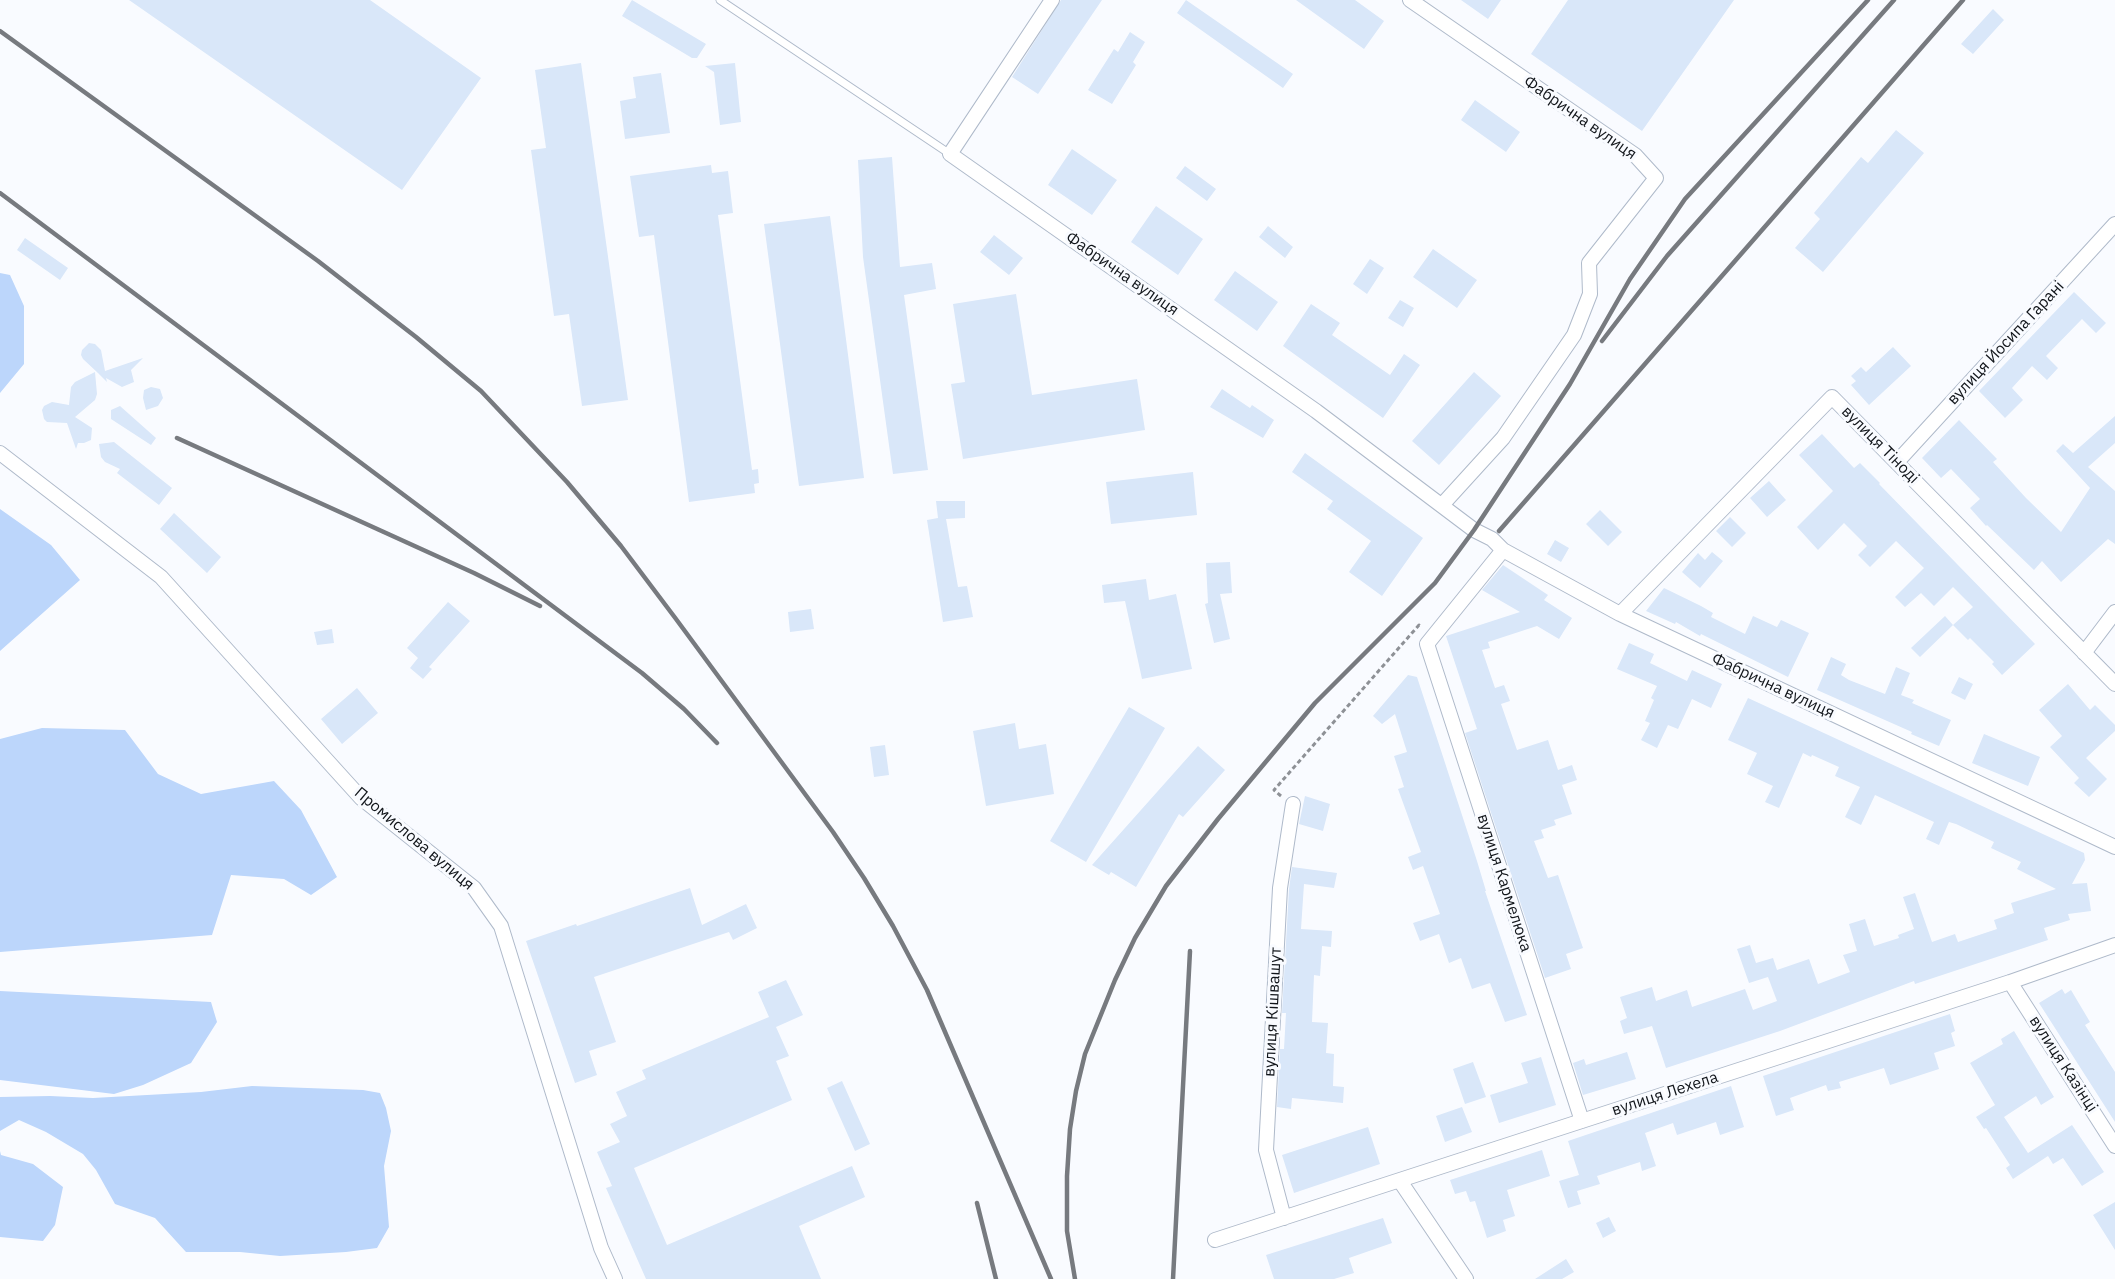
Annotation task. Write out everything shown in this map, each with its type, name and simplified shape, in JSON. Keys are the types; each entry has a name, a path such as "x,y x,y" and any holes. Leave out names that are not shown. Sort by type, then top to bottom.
{"street":[{"path":"950,154 1052,0"},
{"name":"Фабрична вулиця","path":"1410,0 1635,154 1656,178 1589,263 1590,294 1574,335 1503,438 1442,505"},
{"name":"Фабрична вулиця","path":"950,154 1316,411 1474,530 1492,539 1503,550 1620,614 2115,847"},
{"name":"вулиця Йосипа Гарані","path":"1897,462 2115,224"},
{"name":"вулиця Тіноді","path":"1620,614 1832,397 2115,684"},
{"name":"Промислова вулиця","path":"0,453 161,577 361,798 474,888 501,926 601,1248 615,1279"},
{"path":"1427,644 1503,550"},
{"path":"2084,653 2115,612"},
{"name":"вулиця Кармелюка","path":"1427,644 1582,1122"},
{"name":"вулиця Кішвашут","path":"1284,1218 1266,1150 1280,888 1293,804"},
{"name":"вулиця Лехела","path":"1215,1240 2010,982 2115,945"},
{"name":"вулиця Казінці","path":"2010,982 2115,1146"},
{"path":"1400,1180 1466,1279"}],"lane":[{"path":"720,0 950,154"}],"path":[{"path":"1293,804 1274,790 1419,625 1427,644"}],"water":[{"path":"0,273 10,275 24,306 24,364 0,393"},
{"path":"0,509 51,545 80,580 0,651"},
{"path":"42,728 125,730 158,774 201,794 274,781 301,810 337,877 311,895 284,879 231,875 212,935 0,952 0,739"},
{"path":"0,991 211,1002 217,1022 191,1063 143,1085 114,1094 0,1080"},
{"path":"252,1086 363,1090 380,1093 391,1131 384,1166 389,1227 377,1248 280,1256 240,1252 186,1252 155,1218 115,1204 96,1170 83,1154 46,1132 19,1120 0,1131 0,1097 93,1098 201,1092"},
{"path":"0,1151 1,1155 33,1164 63,1187 55,1225 43,1241 0,1237"}],"building":[{"path":"129,0 370,0 481,78 402,190"},
{"path":"632,0 706,44 697,58 692,58 622,16"},
{"path":"1061,0 1102,0 1038,94 1012,77"},
{"path":"1186,0 1293,74 1283,88 1177,13"},
{"path":"1296,0 1355,0 1384,21 1364,49"},
{"path":"1461,0 1501,0 1488,19"},
{"path":"1568,0 1734,0 1642,131 1531,54"},
{"path":"1993,9 2004,20 1973,54 1961,44"},
{"path":"1130,32 1145,42 1133,62 1136,65 1112,104 1088,90 1114,49 1118,52"},
{"path":"581,63 628,400 582,406 569,314 554,316 531,150 546,148 535,70"},
{"path":"735,63 741,122 720,125 714,72 705,66"},
{"path":"661,73 670,133 625,139 620,101 636,98 633,77"},
{"path":"1475,100 1520,132 1506,152 1461,120"},
{"path":"1896,130 1924,153 1823,272 1795,248 1820,219 1814,213 1861,157 1868,163"},
{"path":"1072,149 1117,180 1092,215 1048,185"},
{"path":"892,157 900,267 932,263 936,289 904,295 928,470 893,474 863,257 858,160"},
{"path":"711,165 712,173 728,171 733,213 718,215 752,470 758,469 759,483 754,484 755,493 689,502 654,235 639,237 630,176"},
{"path":"1185,166 1216,189 1207,201 1176,178"},
{"path":"1156,206 1203,239 1178,275 1131,242"},
{"path":"830,216 864,478 799,486 764,224"},
{"path":"1268,226 1293,247 1285,258 1259,237"},
{"path":"994,235 1023,258 1009,275 980,252"},
{"path":"25,238 68,268 60,280 17,250"},
{"path":"1433,249 1477,280 1457,308 1413,277"},
{"path":"1370,259 1384,268 1367,294 1353,284"},
{"path":"1235,271 1278,302 1257,331 1214,300"},
{"path":"2074,292 2106,323 2096,333 2082,319 2046,356 2058,368 2047,380 2032,366 2012,388 2023,400 2005,418 1979,391"},
{"path":"1016,294 1032,395 1137,379 1145,430 963,459 951,384 965,382 953,304"},
{"path":"1400,300 1414,308 1403,327 1388,318"},
{"path":"1311,304 1340,323 1332,335 1390,375 1404,354 1420,365 1383,418 1283,346"},
{"path":"89,343 95,344 101,350 105,371 143,358 131,370 134,382 122,387 106,378 107,382 81,355 82,350"},
{"path":"1893,347 1911,366 1869,405 1851,385 1856,381 1851,376 1861,367 1866,372"},
{"path":"95,372 97,394 95,400 75,417 92,428 91,440 78,443 76,449 67,423 47,422 42,410 44,406 52,402 69,405 71,387 75,382"},
{"path":"1474,372 1501,396 1439,465 1412,441"},
{"path":"151,387 160,389 163,398 158,406 146,410 144,390"},
{"path":"1222,389 1250,408 1252,405 1274,420 1263,438 1210,407"},
{"path":"120,406 156,438 151,445 111,419 111,410"},
{"path":"2115,416 2115,443 2088,467 2115,491 2115,544 2108,539 2061,582 2042,561 2034,570 1986,526 1970,508 1980,499 1951,469 1941,478 1922,458 1959,420 1997,459 1993,462 2061,532 2090,488 2056,451 2063,444 2073,453"},
{"path":"1822,434 1854,468 1860,463 2035,644 2002,675 1992,664 1994,662 1953,625 1973,607 1953,587 1934,606 1921,593 1905,607 1895,597 1924,568 1896,541 1870,567 1858,555 1867,546 1844,523 1818,550 1797,527 1833,491 1799,455"},
{"path":"114,442 172,488 159,505 117,473 120,469 105,462 101,457 99,444"},
{"path":"1305,453 1423,538 1382,596 1349,572 1371,541 1327,509 1333,501 1292,472"},
{"path":"1193,472 1197,515 1111,524 1106,482"},
{"path":"1769,481 1786,500 1767,517 1750,498"},
{"path":"936,501 965,501 965,518 946,519 958,587 967,586 973,617 943,622 927,520 938,518"},
{"path":"1600,510 1622,532 1608,546 1586,524"},
{"path":"174,513 221,557 207,573 160,529"},
{"path":"1730,517 1746,533 1732,547 1716,531"},
{"path":"1555,540 1569,548 1561,562 1547,554"},
{"path":"1712,552 1723,561 1700,588 1682,572 1698,553 1705,560"},
{"path":"1230,562 1232,593 1220,594 1230,639 1214,643 1205,604 1208,603 1206,563"},
{"path":"1503,565 1548,595 1544,600 1572,618 1559,639 1537,626 1488,642 1490,648 1482,650 1495,688 1504,685 1510,701 1501,704 1517,750 1548,740 1558,770 1572,765 1577,780 1562,785 1572,814 1554,820 1556,825 1541,830 1544,838 1534,841 1548,878 1558,875 1583,948 1566,954 1571,969 1545,978 1465,733 1477,729 1446,636 1520,612 1482,590"},
{"path":"1146,579 1149,600 1176,594 1192,669 1142,679 1125,601 1104,603 1102,585"},
{"path":"1664,588 1701,606 1713,613 1711,617 1745,634 1753,616 1777,627 1781,620 1809,633 1788,677 1701,634 1700,636 1676,622 1675,624 1646,611"},
{"path":"448,602 470,621 429,667 432,669 423,679 410,668 418,658 407,648"},
{"path":"811,609 814,629 790,632 788,612"},
{"path":"1945,616 1953,625 1920,657 1911,648"},
{"path":"332,629 334,643 317,645 314,632"},
{"path":"1629,643 1654,654 1650,663 1687,681 1692,670 1722,684 1711,708 1692,699 1678,729 1668,725 1657,748 1641,740 1650,723 1645,721 1657,686 1617,669"},
{"path":"1831,657 1846,664 1841,675 1885,694 1896,667 1910,673 1901,695 1914,700 1912,703 1951,720 1939,746 1817,690"},
{"path":"1408,675 1417,677 1527,1015 1505,1022 1490,983 1472,989 1461,958 1449,963 1439,934 1420,941 1413,923 1440,914 1423,866 1413,870 1408,857 1421,852 1398,789 1404,787 1394,756 1407,752 1395,714 1382,724 1373,716"},
{"path":"1959,677 1973,684 1965,700 1951,693"},
{"path":"2068,684 2090,710 2095,705 2115,725 2115,731 2086,758 2107,779 2089,797 2074,783 2079,778 2050,747 2062,736 2039,710"},
{"path":"357,688 378,713 342,744 321,719"},
{"path":"1748,698 2084,853 2085,860 2072,884 2087,883 2091,911 2068,914 2070,920 2044,928 2048,940 1915,984 1914,981 1780,1031 1666,1068 1652,1026 1624,1034 1620,1021 1627,1018 1620,997 1652,987 1656,1001 1687,990 1692,1007 1745,989 1753,1010 1777,1001 1768,977 1749,983 1737,949 1750,945 1756,963 1773,958 1777,970 1809,959 1818,984 1850,972 1843,955 1857,951 1849,924 1865,919 1874,946 1899,938 1898,935 1914,929 1903,897 1915,893 1932,942 1955,934 1958,942 1997,929 1994,920 2014,913 2011,903 2056,889 2017,869 2021,862 1991,848 1994,842 1956,824 1949,822 1939,845 1926,839 1934,822 1875,795 1861,825 1845,817 1860,787 1835,776 1839,767 1812,755 1811,757 1803,753 1779,808 1765,802 1773,786 1747,774 1757,753 1728,740"},
{"path":"1129,707 1165,728 1086,862 1050,841"},
{"path":"1015,723 1019,749 1046,744 1054,794 986,806 973,731"},
{"path":"1984,734 2040,757 2028,786 1972,763"},
{"path":"885,745 889,775 874,777 870,747"},
{"path":"1198,746 1225,770 1183,817 1179,814 1136,887 1111,872 1109,875 1092,865"},
{"path":"1305,796 1330,804 1323,831 1299,824"},
{"path":"1292,867 1337,873 1334,888 1304,884 1301,929 1332,931 1331,947 1322,946 1320,976 1314,975 1312,1022 1328,1023 1326,1053 1334,1054 1333,1086 1344,1087 1343,1103 1292,1098 1291,1109 1277,1107 1280,1049 1284,1049 1286,1013 1282,1013"},
{"path":"690,888 702,925 746,904 757,928 733,940 729,932 594,977 616,1042 589,1051 597,1075 575,1083 526,941"},
{"path":"786,980 803,1015 776,1027 789,1056 776,1061 792,1100 634,1168 667,1245 852,1166 865,1197 799,1226 821,1279 646,1279 606,1188 612,1186 597,1152 620,1142 610,1124 627,1116 616,1092 646,1079 642,1070 769,1017 758,992"},
{"path":"2062,989 2065,994 2071,990 2090,1022 2085,1025 2115,1072 2115,1122 2039,1003"},
{"path":"1950,1014 1955,1031 1951,1033 1955,1046 1934,1053 1939,1069 1890,1085 1884,1068 1839,1082 1841,1088 1828,1091 1826,1085 1790,1098 1794,1110 1776,1116 1763,1076"},
{"path":"2014,1031 2054,1097 2041,1105 2036,1096 2004,1117 2028,1153 2072,1125 2104,1172 2082,1186 2063,1158 2053,1164 2048,1156 2013,1179 2006,1168 2010,1165 1986,1128 1984,1129 1976,1117 1995,1105 1970,1063 2003,1044 2001,1039"},
{"path":"1627,1052 1636,1079 1583,1095 1573,1063 1584,1059 1586,1065"},
{"path":"1541,1057 1556,1105 1499,1123 1490,1095 1528,1083 1521,1063"},
{"path":"1473,1062 1486,1097 1465,1104 1453,1069"},
{"path":"842,1081 870,1144 855,1151 827,1088"},
{"path":"1731,1086 1744,1127 1720,1135 1716,1122 1677,1135 1673,1123 1645,1133 1656,1166 1642,1171 1640,1162 1597,1176 1600,1184 1577,1191 1581,1204 1568,1208 1559,1181 1579,1175 1568,1141"},
{"path":"1462,1107 1472,1132 1445,1142 1436,1116"},
{"path":"1368,1127 1380,1164 1294,1193 1282,1155"},
{"path":"1542,1150 1550,1176 1507,1190 1515,1216 1503,1220 1506,1231 1487,1238 1475,1201 1470,1202 1466,1191 1455,1194 1450,1180"},
{"path":"2115,1202 2115,1250 2093,1215"},
{"path":"1609,1217 1616,1231 1603,1238 1596,1223"},
{"path":"1383,1218 1392,1243 1349,1258 1354,1273 1334,1279 1274,1279 1266,1255"},
{"path":"1566,1259 1574,1272 1562,1279 1535,1279"}],"railway":[{"path":"1075,1279 1067,1231 1067,1176 1070,1129 1076,1091 1085,1054 1115,980 1135,938 1166,886 1218,819 1315,703 1435,583 1474,530 1570,384 1630,279 1685,199 1868,0"},
{"path":"1602,341 1667,256 1894,0"},
{"path":"1499,531 1963,0"},
{"path":"0,31 318,261 416,337 481,391 567,482 621,546 833,832 893,926 927,990 1051,1279"},
{"path":"0,193 642,673 684,709 717,743"},
{"path":"177,438 474,573 540,606"},
{"path":"1173,1279 1190,951"},
{"path":"977,1203 996,1279"}]}
